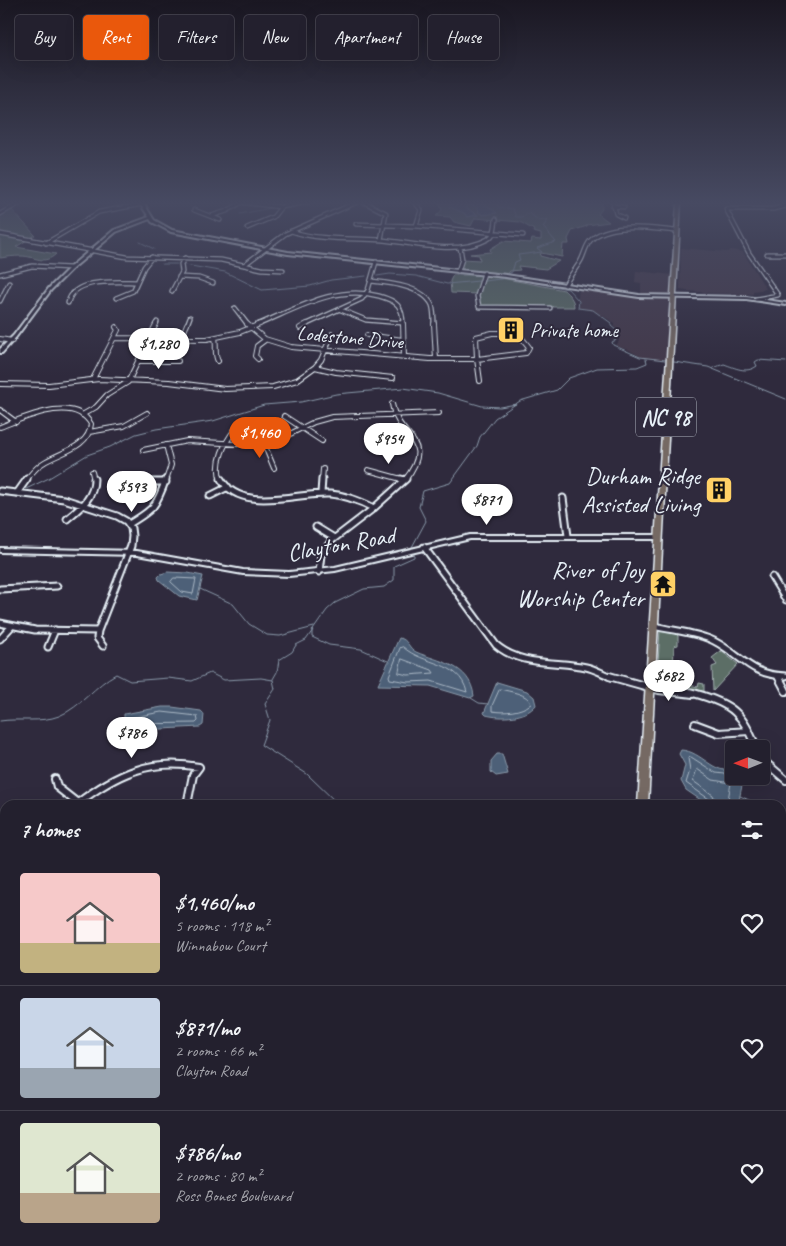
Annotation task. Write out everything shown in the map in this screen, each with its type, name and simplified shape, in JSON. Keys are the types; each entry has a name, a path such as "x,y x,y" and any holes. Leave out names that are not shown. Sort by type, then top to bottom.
{"highway":[{"name":"NC 98","path":"642,800 675,260"}],"street":[{"path":"0,352 12,340 50,289 80,260"},
{"path":"116,298 131,292 150,260"},
{"path":"172,291 184,260"},
{"path":"223,260 262,269 283,270"},
{"path":"244,265 250,260"},
{"path":"360,260 509,276 640,296 756,299 786,304"},
{"path":"458,271 462,260"},
{"path":"565,285 570,275 582,260"},
{"path":"754,260 778,295 756,299"},
{"path":"300,328 358,302 367,294 376,262"},
{"path":"0,274 32,266 71,268"},
{"path":"484,273 477,296 479,307 550,308"},
{"path":"178,277 199,278 213,283"},
{"path":"371,281 398,285 424,296 430,302 433,307 436,359"},
{"path":"68,303 73,292 86,285 96,282 137,282"},
{"path":"0,300 9,283"},
{"path":"114,338 215,338 250,328 334,295 348,293 367,294 382,296 399,306 403,312 404,357"},
{"name":"Lodestone Drive","path":"234,308 254,333 265,340 284,346 404,357 477,359 522,354 529,349 523,339 516,334 483,334 475,338 477,359 480,381"},
{"path":"340,310 366,320 403,324"},
{"path":"181,339 190,317"},
{"path":"82,415 96,407 107,395 123,387 130,380 157,322"},
{"path":"92,379 118,330 116,327"},
{"path":"0,384 55,385 92,379 169,382 225,389 252,389 289,383 305,375 315,368 332,334"},
{"path":"367,335 403,340"},
{"path":"215,338 217,346 216,358 218,361"},
{"path":"0,339 12,340"},
{"path":"258,359 255,356 256,347 265,340"},
{"path":"139,361 178,361"},
{"path":"315,368 393,378"},
{"path":"319,572 321,555 334,538 374,508 405,480 415,467 418,458 416,444 393,415 392,404"},
{"path":"0,410 16,422"},
{"path":"0,427 37,413 52,410 70,410 82,415 89,422 89,432"},
{"path":"17,493 37,468 78,445 89,432 124,426 147,413"},
{"path":"143,450 187,441 246,445 264,444 332,416 439,413"},
{"path":"284,416 322,441"},
{"path":"236,428 226,444 219,472 221,480 228,487 242,495 262,499 321,493 352,498 374,508"},
{"path":"372,441 388,442 412,438"},
{"path":"264,444 274,468"},
{"path":"129,524 151,511 159,500 171,465 166,445"},
{"path":"321,493 323,469"},
{"path":"368,470 405,480"},
{"path":"67,519 83,504 95,486 96,481 92,472"},
{"path":"140,482 166,482"},
{"path":"210,496 228,487"},
{"path":"0,491 57,498 83,504 117,516 129,524 133,536 129,552 98,631 97,638 103,646"},
{"path":"564,498 568,536"},
{"path":"316,527 334,538"},
{"name":"Clayton Road","path":"0,550 129,552 263,574 289,574 319,572 470,537 659,537"},
{"path":"424,547 496,645 505,654 523,659 588,667 615,679 650,686 660,690 693,694 713,699 728,705 736,712 753,740"},
{"path":"772,577 786,600"},
{"path":"0,589 57,586"},
{"path":"0,623 11,627 98,631"},
{"path":"654,626 714,640 751,668 763,674 786,676"},
{"path":"0,639 11,627"},
{"path":"48,647 55,630"},
{"path":"778,676 786,691"},
{"path":"695,724 719,733 749,731"},
{"path":"84,800 106,782 138,768 154,765 186,764 199,767 193,775 189,800"},
{"path":"770,766 786,780"},
{"path":"54,779 57,787 74,800"}],"shaded area":[{"path":"681,260 748,260 766,289 753,291 753,294 680,290"},
{"path":"636,271 672,275 670,294 641,295 641,283 635,282"},
{"path":"579,288 638,297 669,298 666,360 643,358 629,350 616,346 619,341 619,332 615,327 615,323 593,310 578,308 580,303 578,298"}],"green space":[{"path":"463,260 559,261 546,269 518,266 520,270 510,271 506,276 459,271"},
{"path":"453,275 485,275 564,290 572,299 574,307 479,307 478,294 451,293 450,281"},
{"path":"660,630 676,633 678,636 678,645 674,646 673,676 681,678 680,683 698,687 699,683 704,684 704,692 698,693 657,680"},
{"path":"721,651 738,664 713,691 712,667 717,665 712,658"}],"water":[{"path":"167,572 203,576 197,600 179,596 159,580 158,577 161,574"},
{"path":"399,638 404,640 416,652 443,662 460,671 471,685 474,696 470,698 430,686 378,685"},
{"path":"497,682 527,691 534,697 536,705 520,715 499,717 486,715 484,713"},
{"path":"162,707 201,711 204,714 203,725 200,727 124,731 124,714"},
{"path":"681,750 695,754 714,766 725,770 725,785 742,785 739,800 701,800 686,790 681,781 685,765 679,754"},
{"path":"497,754 502,754 508,774 496,776 491,772 491,761"}],"waterway":[{"path":"520,260 515,262 512,272 508,274 510,278 568,289 579,301 578,308 593,310 611,323 611,326 617,331 616,340 612,342 613,345 640,357 665,360"},
{"path":"162,264 177,264"},
{"path":"185,265 225,272 262,290 310,286 331,280 366,276"},
{"path":"377,276 390,274 416,276 447,284 479,281"},
{"path":"484,281 508,278"},
{"path":"515,404 557,390 569,378 597,368 637,367 647,363 646,359"},
{"path":"713,368 724,364 741,370 749,370 757,366 755,362 758,360 786,362"},
{"path":"674,362 708,367 786,399"},
{"path":"26,489 49,478 87,455 110,447 136,434 156,429 213,421 264,405 301,402 336,394 403,388 438,393 482,406 500,407 515,404"},
{"path":"412,547 426,521 419,507 423,491 450,483 477,446 480,437 495,418 515,404"},
{"path":"312,631 327,610 335,603 364,589 384,587 394,580 394,566 414,557 414,554"},
{"path":"200,589 233,604 249,624 267,635 280,636 314,627"},
{"path":"273,679 277,672 279,660 292,652 296,645 306,640 312,631"},
{"path":"312,631 312,637 329,645 361,649 390,662"},
{"path":"0,721 37,720 59,716 74,707 116,674 130,681 168,678 192,681 210,673 224,680 261,678 273,680 275,689 265,704 270,720 261,745 307,774 334,800"},
{"path":"471,698 479,703 488,704"},
{"path":"740,796 749,800"}],"place":[{"name":"Private home","path":"511,330"},
{"name":"Durham Ridge Assisted Living","path":"719,490"},
{"name":"River of Joy Worship Center","path":"663,584"}]}
